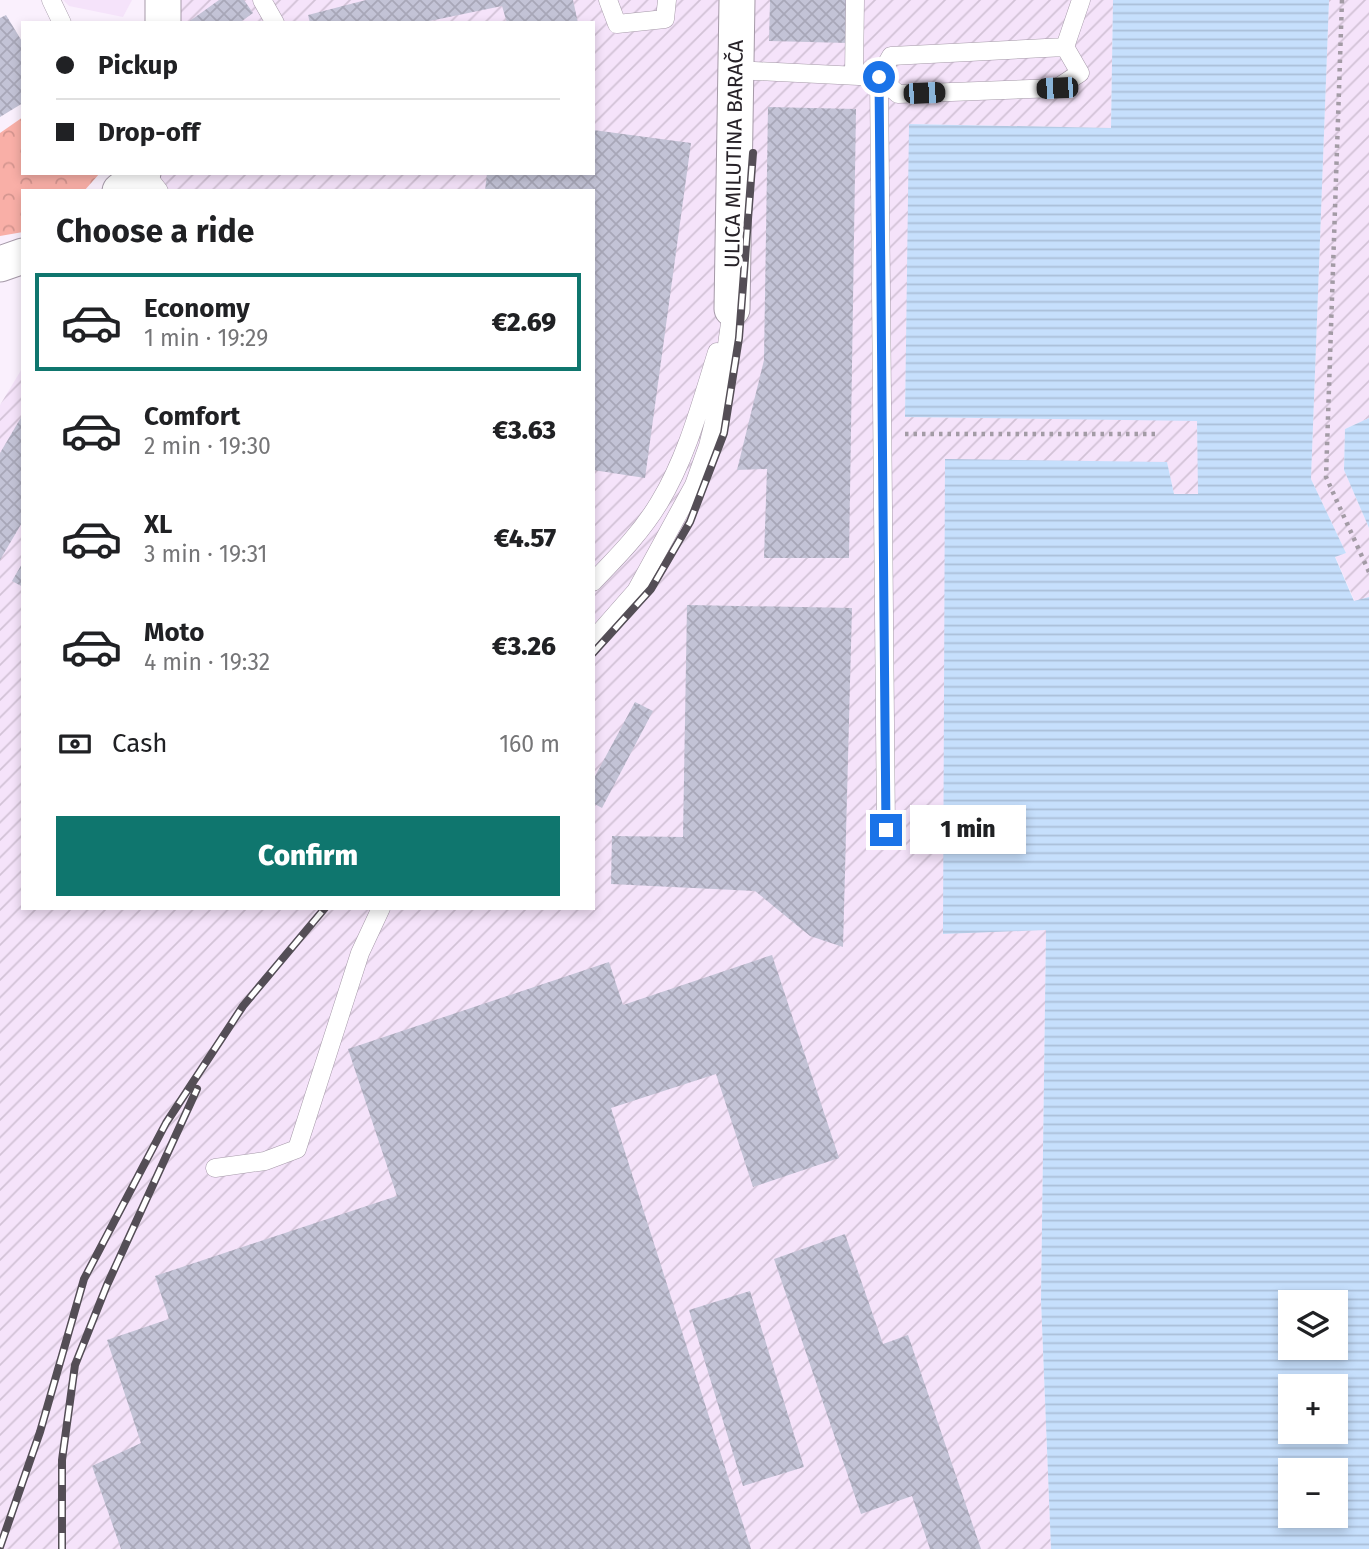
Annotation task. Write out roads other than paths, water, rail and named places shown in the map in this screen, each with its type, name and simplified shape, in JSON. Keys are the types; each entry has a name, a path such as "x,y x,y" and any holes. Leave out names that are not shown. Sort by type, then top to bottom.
{"street":[{"path":"163,0 163,21"},
{"name":"ULICA MILUTINA BARAČA","path":"732,309 737,0"},
{"path":"123,189 141,175"},
{"path":"0,264 21,257"}],"lane":[{"path":"51,0 61,21"},
{"path":"262,0 274,21"},
{"path":"608,0 617,24 665,19 667,0"},
{"path":"854,75 855,0"},
{"path":"735,70 879,77 898,94 1057,88 1080,73 1065,47 1081,0"},
{"path":"886,830 879,77 891,56 1065,47"},
{"path":"146,175 157,189"},
{"path":"595,580 636,535 659,504 677,468 732,309"},
{"path":"595,638 636,591 694,485 708,446 719,402 732,309"},
{"path":"215,1168 265,1161 297,1149 360,953 380,910"}],"water":[{"path":"1113,0 1329,0 1311,479 1346,553 1335,557 1354,601 1369,597 1369,1549 1051,1549 1041,1300 1046,930 943,934 945,459 1167,462 1174,494 1198,494 1197,421 905,417 909,124 1111,128"},
{"path":"1369,418 1369,528 1344,470 1345,429"}],"railway":[{"path":"595,651 651,589 690,522 724,433 739,338 753,153"},
{"path":"0,1547 40,1432 84,1279 166,1123 243,1006 323,910"},
{"path":"62,1549 62,1460 75,1365 107,1285 197,1089"}]}
